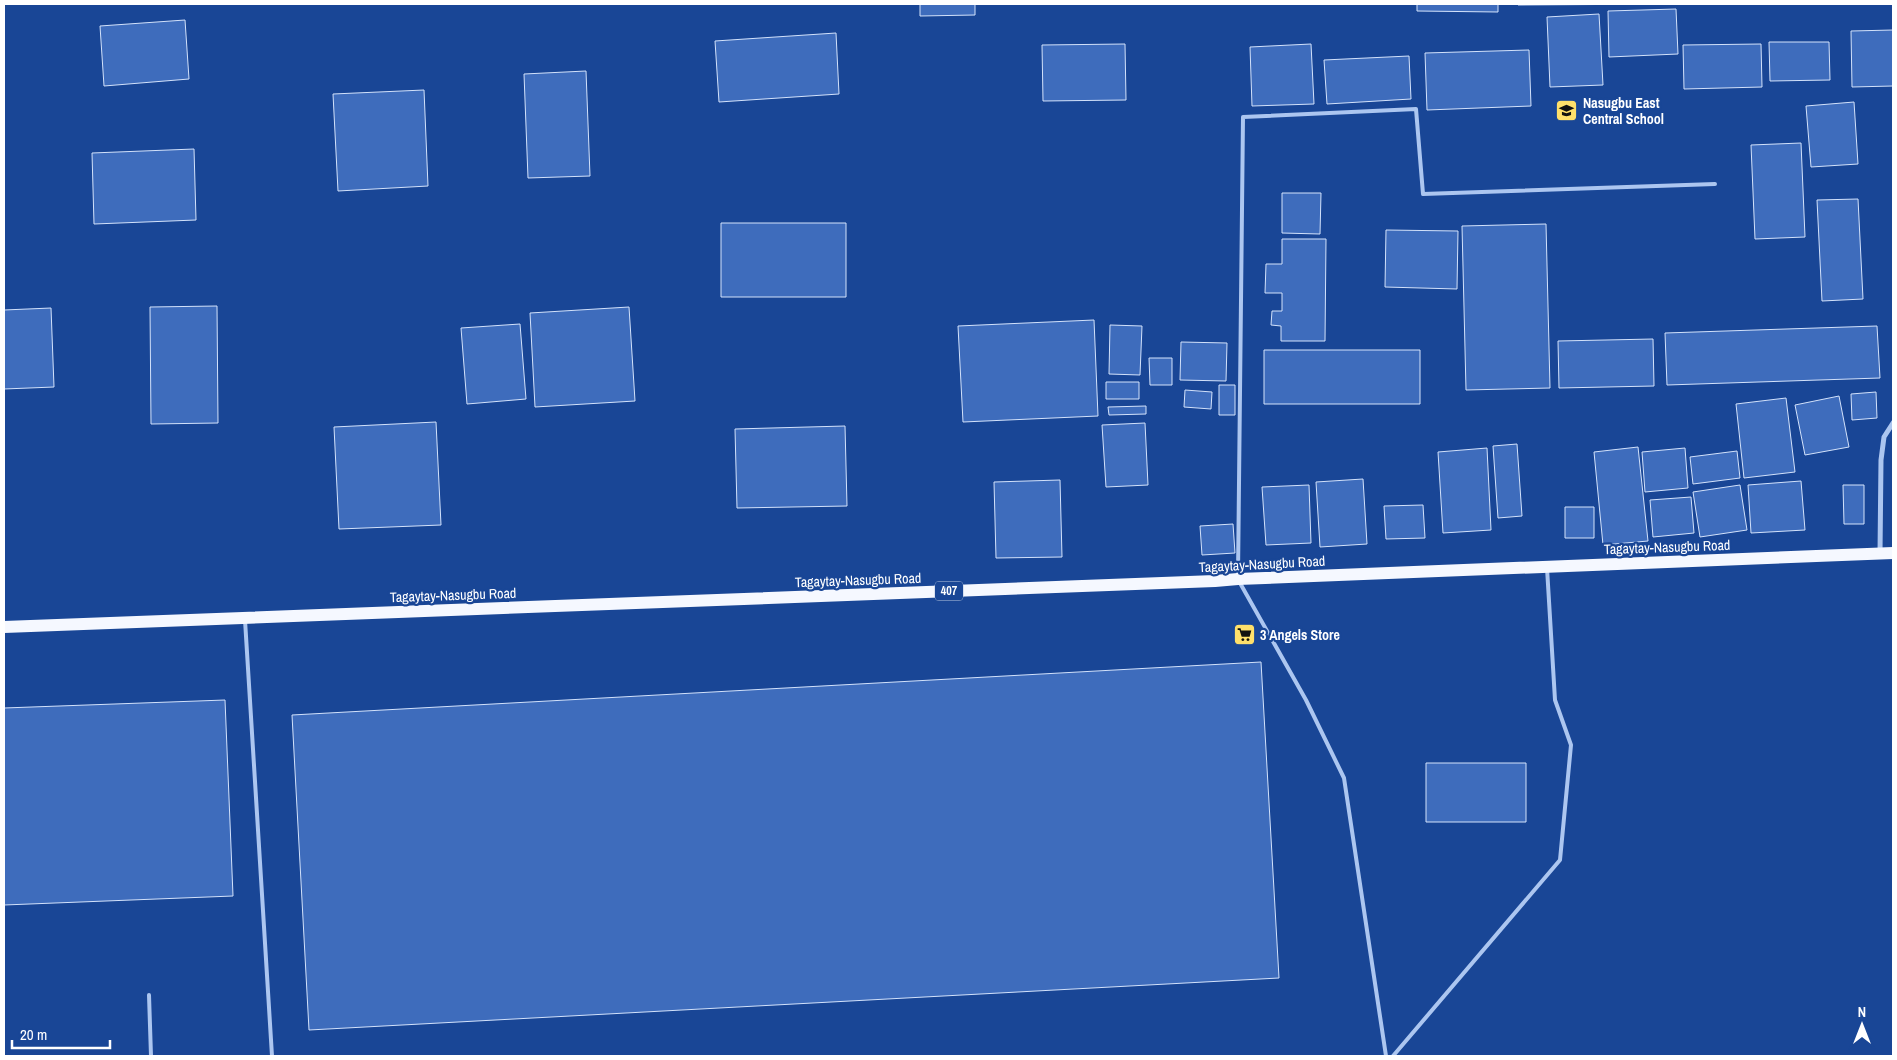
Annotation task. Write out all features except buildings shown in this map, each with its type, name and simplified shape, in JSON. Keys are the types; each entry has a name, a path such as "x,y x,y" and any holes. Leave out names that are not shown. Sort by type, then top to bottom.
{"main road":[{"name":"Tagaytay-Nasugbu Road","path":"4,627 1893,553"}],"street":[{"path":"1880,554 1881,460 1884,437 1893,423"}],"lane":[{"path":"1386,1056 1344,778 1306,700 1238,579 1243,117 1416,109 1423,194 1715,184"},
{"path":"1393,1056 1560,860 1571,745 1555,700 1547,566"},
{"path":"245,618 272,1056"},
{"path":"149,995 151,1056"}],"place":[{"name":"Nasugbu East Central School","path":"1567,111"},
{"name":"3 Angels Store","path":"1244,635"}]}
